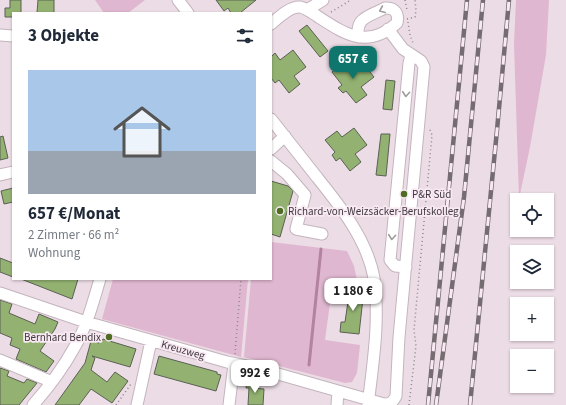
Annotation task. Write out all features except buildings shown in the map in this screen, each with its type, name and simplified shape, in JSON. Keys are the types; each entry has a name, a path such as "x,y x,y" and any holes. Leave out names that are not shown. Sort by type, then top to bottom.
{"street":[{"path":"178,0 187,12"},
{"path":"308,10 323,0"},
{"path":"275,21 293,5 308,10 349,35 359,37 371,38 397,23 397,14 394,10 385,8 360,21 358,26 359,37"},
{"path":"388,29 399,45 421,62 424,67 406,267 395,266 390,260 411,55"},
{"path":"0,35 12,36"},
{"path":"272,120 341,208 361,241 369,260 374,277 376,326 369,403"},
{"path":"272,148 285,136"},
{"path":"272,162 287,174 305,195 296,229 322,234"},
{"path":"0,175 12,172"},
{"name":"Kreuzweg","path":"0,293 86,322 151,341 234,364 257,368 338,391 369,403 390,404 394,402 396,396 399,337 406,267"},
{"path":"33,405 75,347 86,322 100,280"},
{"path":"137,405 151,341"},
{"path":"0,360 51,382"},
{"path":"229,405 234,364"},
{"path":"337,405 338,391"}],"path":[{"path":"328,12 333,12 351,0"},
{"path":"405,0 410,34 415,46 411,55"},
{"path":"408,19 415,17 415,0"},
{"path":"409,405 416,346 414,330 432,136 428,125"},
{"path":"234,364 241,280"},
{"path":"116,405 133,381 142,381"}],"shaded area":[{"path":"95,0 145,0 129,12 103,12"},
{"path":"516,0 549,0 546,55 520,193 519,193 514,44"},
{"path":"272,242 347,251 354,266 358,285 333,281 325,340 360,345 357,373 352,382 345,383 244,357 251,280 272,280"},
{"path":"113,280 248,280 241,357 102,319"}],"waterway":[{"path":"309,365 321,249"}],"railway":[{"path":"428,405 467,0"},
{"path":"436,405 464,197 483,0"},
{"path":"470,405 509,0"}],"place":[{"name":"P&R Süd","path":"404,194"},
{"name":"Richard-von-Weizsäcker-Berufskolleg","path":"280,211"},
{"name":"Bernhard Bendix","path":"109,337"}]}
